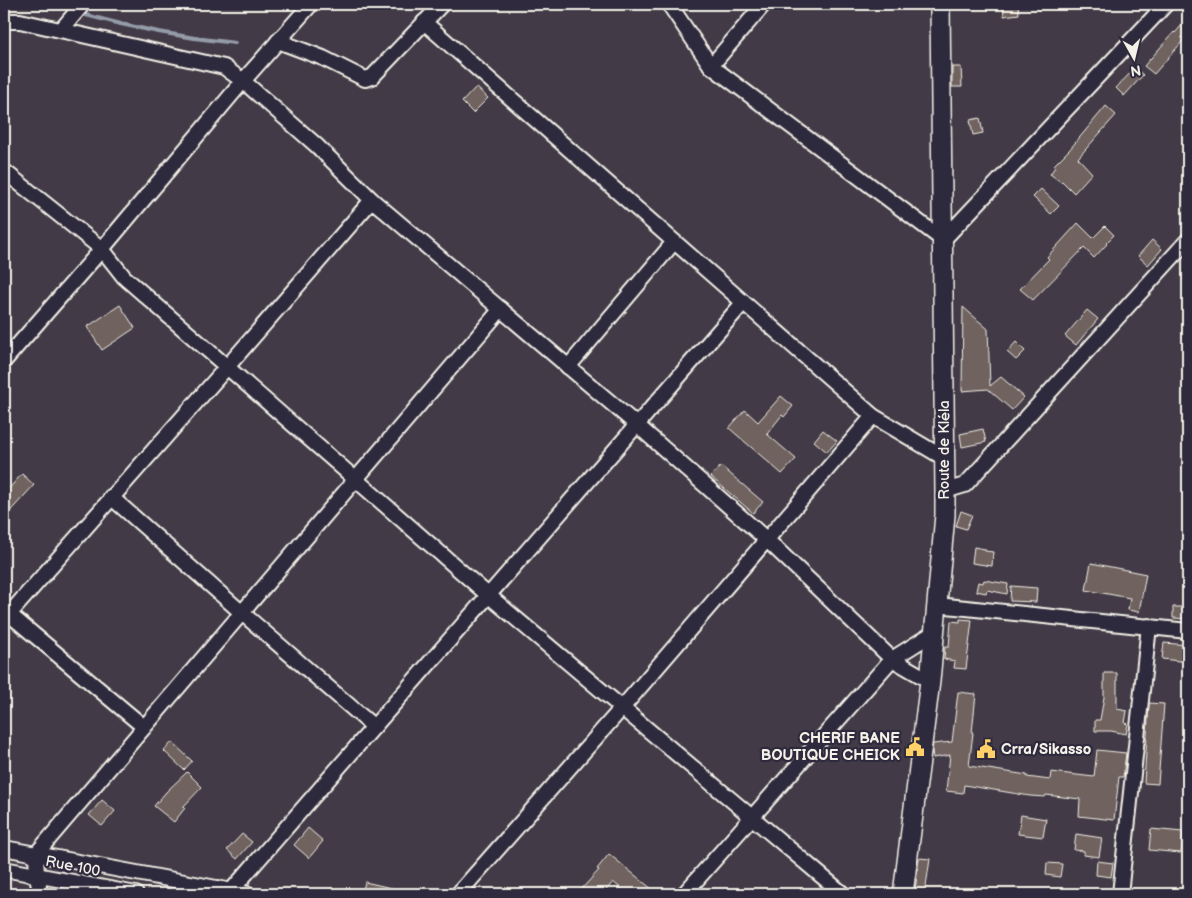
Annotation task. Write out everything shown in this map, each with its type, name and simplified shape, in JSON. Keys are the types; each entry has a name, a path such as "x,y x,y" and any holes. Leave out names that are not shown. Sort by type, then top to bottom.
{"main road":[{"name":"Route de Kléla","path":"903,894 930,681 945,515 940,4"}],"street":[{"path":"60,30 84,4"},
{"path":"4,361 311,4"},
{"path":"278,41 324,58 365,79 372,77 442,4"},
{"path":"669,4 711,66 943,240 1166,4"},
{"path":"711,66 764,4"},
{"path":"4,21 20,21 224,67 243,81 316,145 372,200 637,425 767,540 892,659 930,681"},
{"path":"424,22 873,416 944,458"},
{"path":"4,170 102,249 124,277 488,595 843,894"},
{"path":"144,727 6,617 228,367 372,200"},
{"path":"945,492 965,485 1188,240"},
{"path":"568,366 674,242"},
{"path":"231,891 743,302"},
{"path":"40,894 36,854 501,309"},
{"path":"458,894 622,708 873,416"},
{"path":"112,497 241,612 374,726"},
{"path":"937,605 1188,631"},
{"path":"1120,894 1149,626"},
{"path":"684,894 892,659 935,632"},
{"path":"4,848 248,894"},
{"name":"Rue 100","path":"4,869 136,894"}],"building":[{"path":"1003,4 1018,4 1019,14 1004,16"},
{"path":"1188,18 1188,35 1154,74 1144,66"},
{"path":"952,67 961,67 962,87 952,87"},
{"path":"1135,68 1143,75 1124,96 1116,88"},
{"path":"476,87 488,98 473,113 462,102"},
{"path":"1106,106 1116,115 1078,158 1092,173 1074,193 1062,181 1050,174 1055,167 1053,166"},
{"path":"980,118 983,133 973,135 970,120"},
{"path":"1041,189 1059,206 1051,214 1033,197"},
{"path":"1078,223 1093,238 1105,226 1114,235 1094,258 1084,248 1033,300 1020,289 1049,259 1047,257"},
{"path":"1152,240 1162,249 1148,265 1138,256"},
{"path":"120,305 135,328 102,350 87,327"},
{"path":"963,307 988,329 990,386 1001,377 1024,397 1012,410 988,389 962,391"},
{"path":"1087,310 1098,319 1076,345 1065,336"},
{"path":"1016,342 1025,351 1016,360 1007,352"},
{"path":"781,396 793,406 784,417 782,415 767,434 796,459 782,474 729,428 745,410 758,422"},
{"path":"983,429 986,442 962,447 960,434"},
{"path":"823,430 837,441 827,452 814,441"},
{"path":"721,466 763,502 753,513 711,477"},
{"path":"22,474 34,485 4,518 4,494"},
{"path":"961,511 972,515 966,529 956,526"},
{"path":"974,547 993,552 992,566 972,563"},
{"path":"1091,563 1146,574 1139,612 1128,610 1130,598 1086,590"},
{"path":"984,580 1008,584 1007,594 987,590 986,593 976,591 978,582 983,583"},
{"path":"1011,586 1037,588 1036,602 1010,601"},
{"path":"1173,607 1188,607 1188,619 1173,618"},
{"path":"960,619 972,620 966,669 954,668 955,661 944,659 945,647 949,647 951,621 960,622"},
{"path":"1164,643 1188,645 1188,662 1162,659"},
{"path":"1104,673 1117,673 1117,709 1127,711 1125,723 1128,724 1126,734 1111,731 1095,731 1095,720 1100,720 1104,697"},
{"path":"958,692 976,694 969,766 1050,780 1051,772 1094,777 1097,750 1126,753 1123,777 1119,777 1114,820 1079,816 1080,799 1046,795 1045,797 1030,796 964,785 963,793 946,791 950,755 933,758 932,751 933,744 952,742"},
{"path":"1149,703 1164,704 1158,784 1144,783"},
{"path":"172,742 192,761 184,770 164,751"},
{"path":"187,772 202,787 183,807 185,808 174,822 154,806"},
{"path":"102,800 115,811 102,826 89,815"},
{"path":"1021,815 1046,819 1043,837 1018,834"},
{"path":"308,828 323,841 309,858 294,845"},
{"path":"1151,829 1183,832 1181,853 1149,850"},
{"path":"242,834 252,842 237,859 227,850"},
{"path":"1076,834 1102,838 1099,857 1084,855 1084,851 1074,850"},
{"path":"609,854 658,894 628,894 613,882 603,894 577,894 599,870 597,869"},
{"path":"919,858 930,859 925,893 915,891"},
{"path":"1097,861 1113,863 1111,877 1096,875"},
{"path":"1047,863 1062,864 1060,877 1046,875"},
{"path":"365,882 400,890 400,894 362,894"}],"waterway":[{"path":"57,4 70,9"},
{"path":"82,14 158,32 235,43"}],"place":[{"name":"CHERIF BANE BOUTIQUE CHEICK","path":"915,747"},
{"name":"Crra/Sikasso","path":"986,749"}]}
